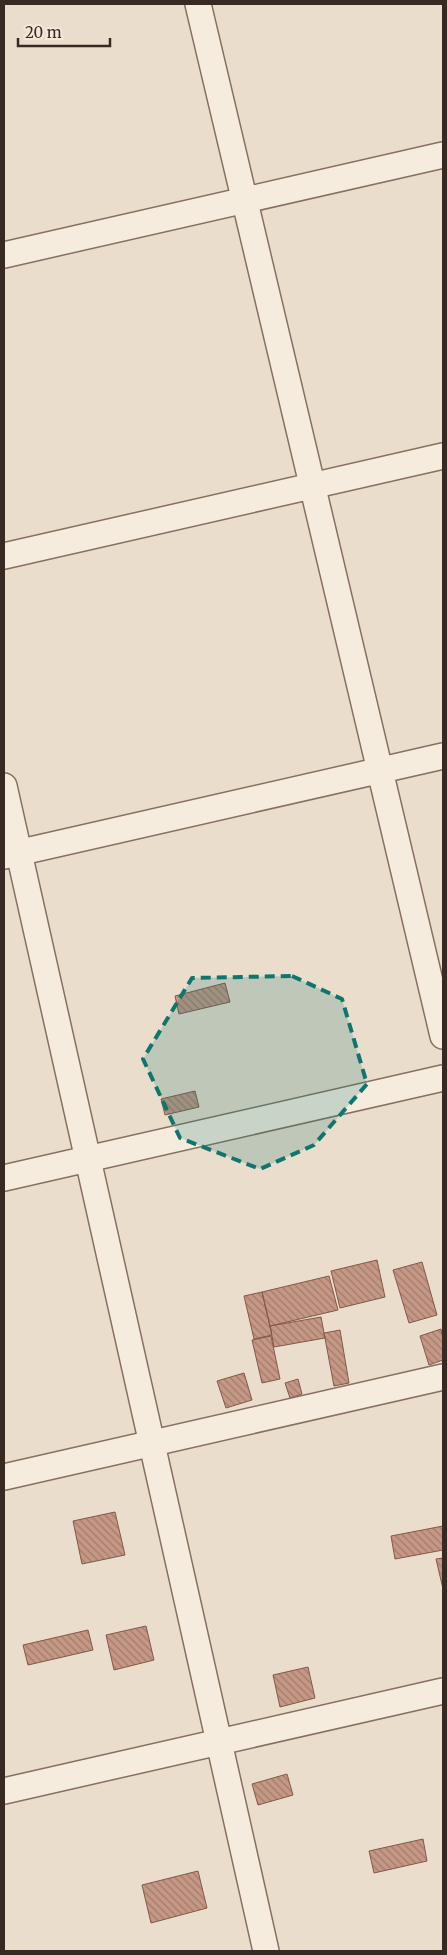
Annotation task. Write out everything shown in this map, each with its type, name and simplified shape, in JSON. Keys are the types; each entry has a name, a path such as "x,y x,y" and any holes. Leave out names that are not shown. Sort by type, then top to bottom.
{"street":[{"path":"198,4 443,1036"},
{"path":"4,255 443,155"},
{"path":"4,556 443,456"},
{"path":"11,854 443,756"},
{"path":"4,786 11,854 88,1159 266,1951"},
{"path":"4,1178 443,1078"},
{"path":"4,1477 443,1377"},
{"path":"4,1791 443,1691"}],"highlighted area":[{"path":"292,976 342,999 367,1084 314,1145 260,1169 180,1138 143,1059 192,978"}],"building":[{"path":"225,983 230,1002 179,1014 175,996"},
{"path":"195,1091 199,1107 165,1115 161,1099"},
{"path":"377,1260 385,1297 340,1308 331,1271"},
{"path":"422,1262 437,1315 409,1323 393,1270"},
{"path":"329,1276 338,1310 270,1326 262,1292"},
{"path":"262,1292 272,1335 254,1339 244,1296"},
{"path":"321,1317 325,1338 274,1347 270,1326"},
{"path":"441,1329 443,1360 429,1365 420,1336"},
{"path":"340,1330 349,1383 334,1386 324,1333"},
{"path":"271,1336 280,1379 262,1383 252,1340"},
{"path":"244,1373 252,1400 226,1408 217,1381"},
{"path":"298,1379 302,1394 290,1398 285,1383"},
{"path":"115,1512 125,1555 82,1564 73,1521"},
{"path":"443,1526 443,1550 395,1559 391,1536"},
{"path":"443,1558 443,1589 436,1559"},
{"path":"146,1626 154,1660 114,1670 106,1635"},
{"path":"88,1630 93,1650 28,1665 23,1645"},
{"path":"308,1667 315,1698 280,1707 273,1675"},
{"path":"287,1774 293,1795 258,1805 252,1784"},
{"path":"423,1839 427,1861 374,1873 369,1851"},
{"path":"198,1871 207,1908 151,1923 142,1885"}]}
